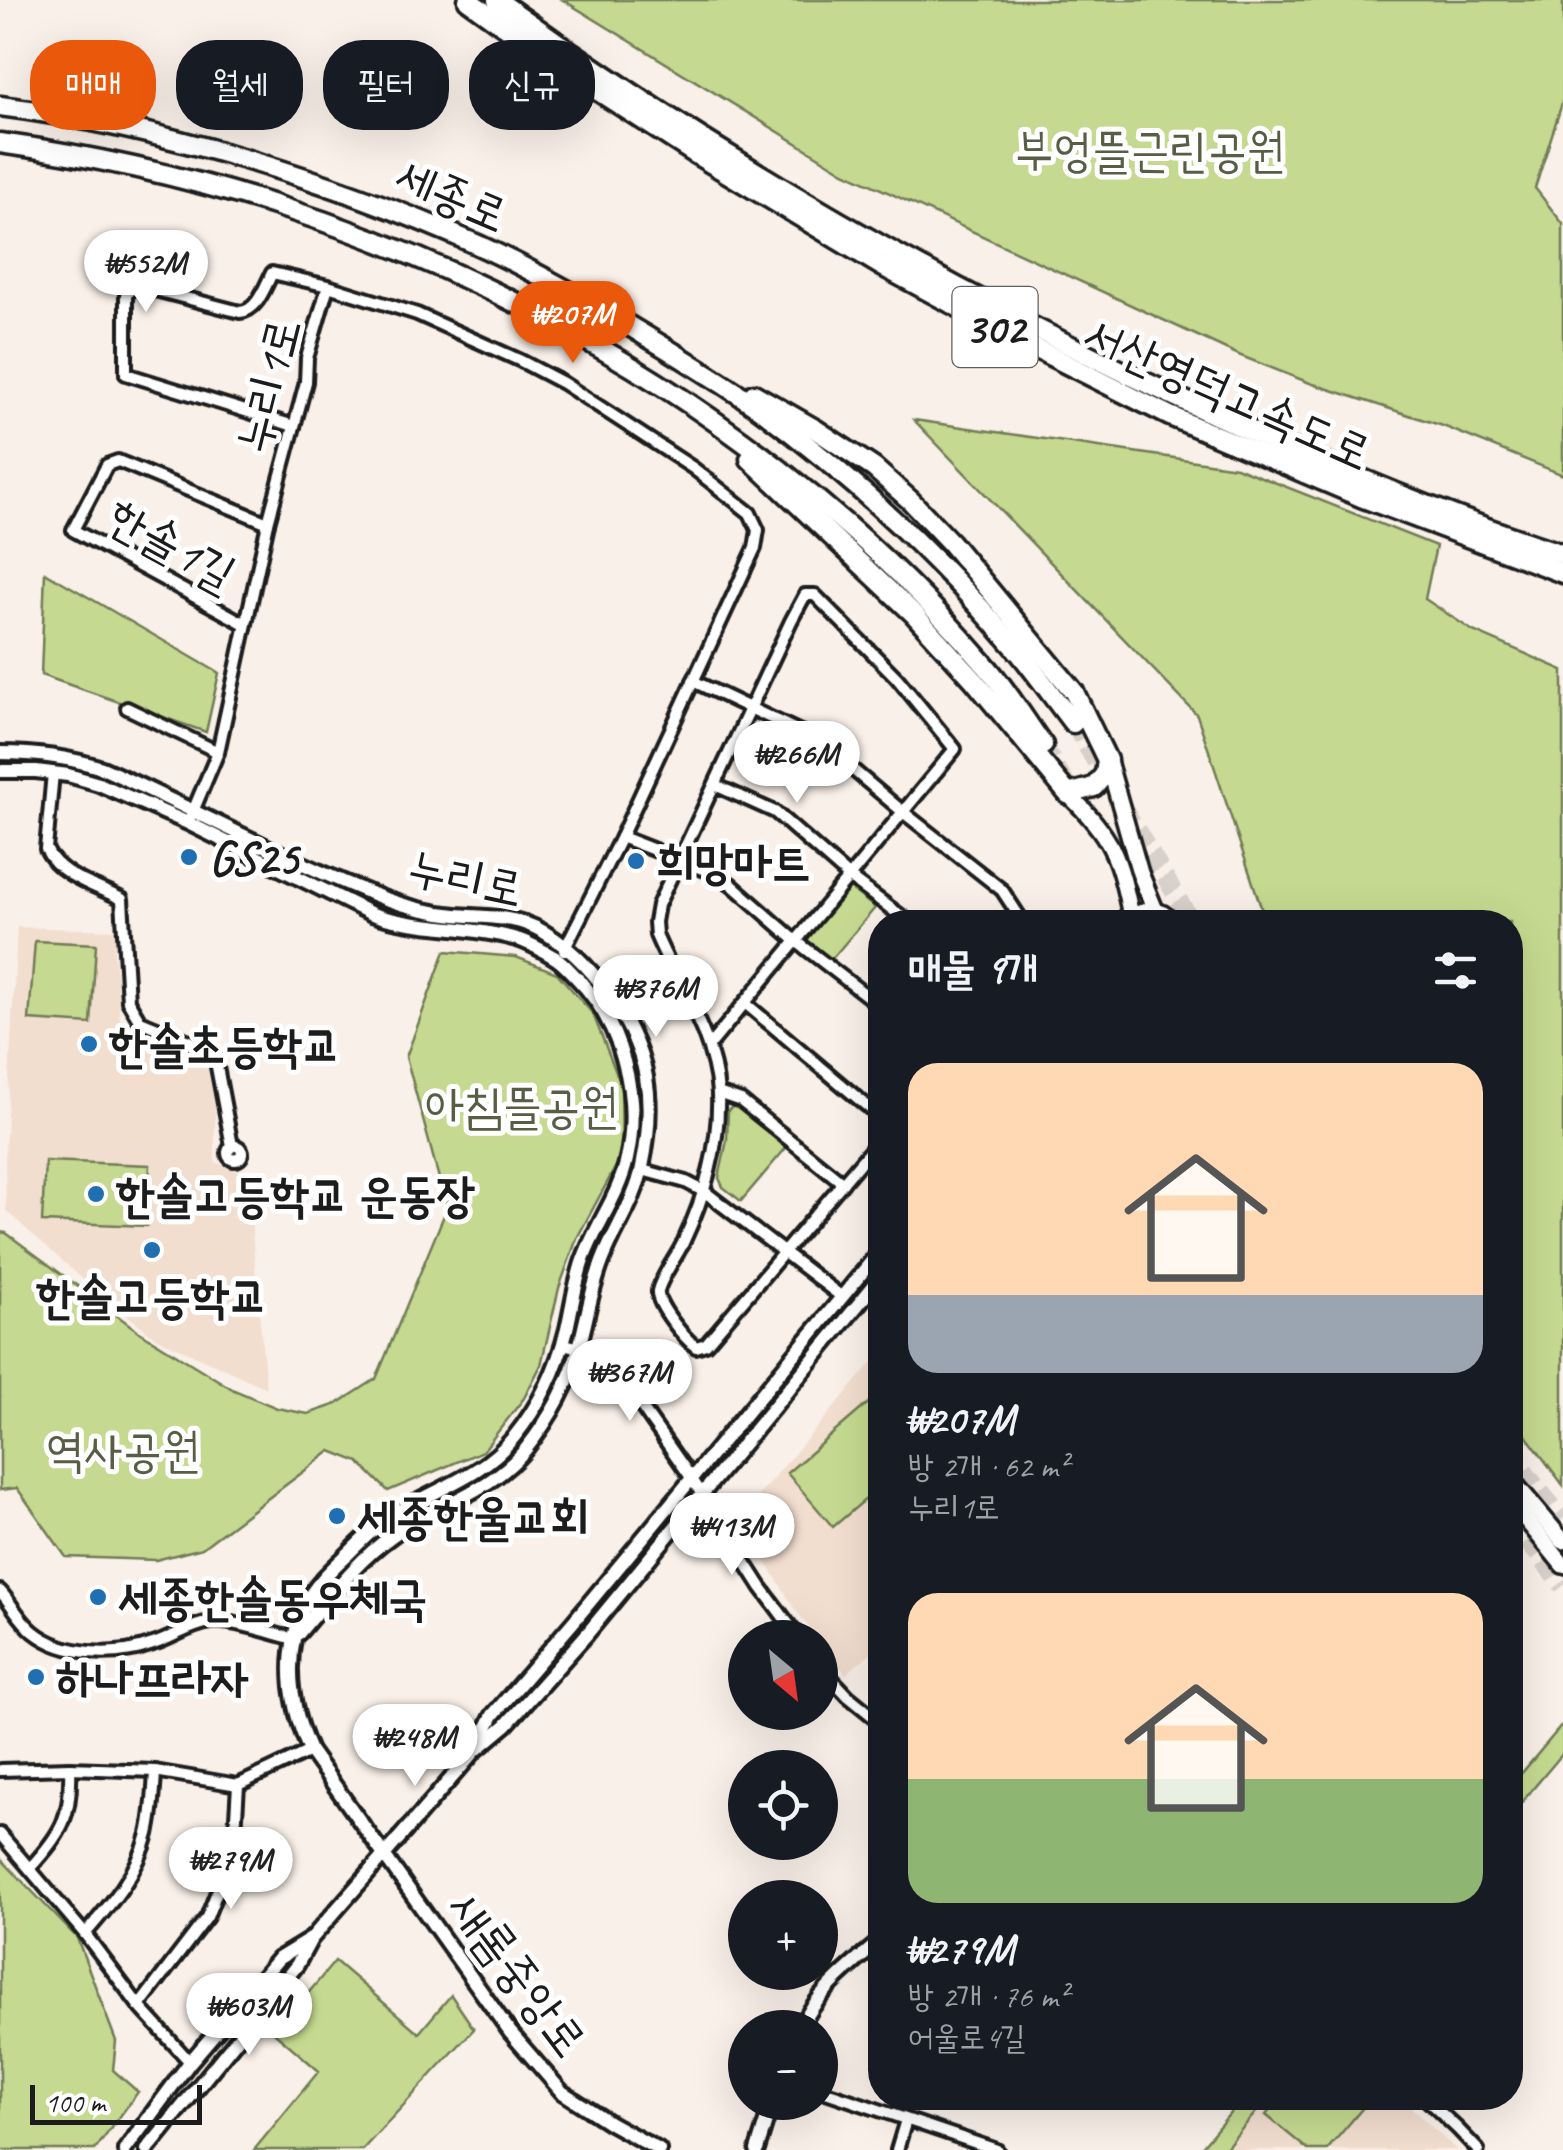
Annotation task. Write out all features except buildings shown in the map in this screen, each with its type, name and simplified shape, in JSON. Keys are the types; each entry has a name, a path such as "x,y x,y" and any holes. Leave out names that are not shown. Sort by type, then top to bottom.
{"highway":[{"name":"서산영덕고속도로","path":"468,0 561,67 712,164 882,266 1025,343 1187,423 1361,497 1563,574"},
{"name":"서산영덕고속도로","path":"497,0 702,138 891,251 1028,325 1175,397 1363,480 1563,554"},
{"path":"0,98 30,106"},
{"name":"세종로","path":"0,106 30,110"},
{"name":"세종로","path":"129,130 270,168 388,208 480,246 679,356 759,408 853,484 936,562 1014,646 1072,723"},
{"name":"세종로","path":"0,145 62,152 160,172 277,206 466,277 560,326 738,436 830,510 988,668 1043,745"},
{"path":"661,385 782,489 914,614 1068,794 1094,787 1105,774 1107,760 1074,692 912,501 874,468 815,429 679,356"}],"main road":[{"path":"1107,760 1140,873 1156,910 1146,910"},
{"path":"1068,794 1090,815 1116,854 1128,910"},
{"path":"1523,1493 1563,1541"},
{"path":"1523,1516 1563,1565"}],"street":[{"path":"294,426 126,374 126,295 136,286 248,312 272,273 328,286"},
{"name":"누리1로","path":"190,817 218,752 244,624 306,382 307,358 328,286 417,314 563,384 693,468 750,513 758,530 755,548 558,960"},
{"name":"한솔1길","path":"244,624 73,530 106,465 118,461 268,523"},
{"path":"709,1046 955,750 898,678 815,596 805,595 799,605 658,905 655,922 656,935 695,1009 709,1046 718,1093 705,1192 658,1290 659,1302 692,1344 706,1344 868,1153"},
{"path":"693,681 819,741 1002,890 1015,910"},
{"path":"127,708 218,752"},
{"name":"누리로","path":"0,752 38,752 102,768 372,914 419,926 480,930 518,938 558,960 584,986 604,1013 626,1067 632,1111 627,1160 583,1260 548,1387 512,1440 485,1466 391,1516 324,1576 306,1604 294,1638 290,1669 298,1724 310,1750 386,1856"},
{"name":"누리로","path":"0,771 52,772 99,784 190,817 387,900 451,915 524,923 566,946 609,995 642,1064 648,1115 642,1170 594,1284 580,1347 547,1421 523,1453 477,1491 390,1536 339,1585 294,1638"},
{"path":"52,772 46,848 51,860 60,869 122,899 128,1001 140,1021 214,1051 232,1146"},
{"path":"715,785 775,812 892,910"},
{"path":"620,837 730,884 868,997"},
{"path":"745,1003 868,1107"},
{"path":"718,1093 741,1101 842,1183"},
{"path":"642,1170 686,1182 705,1192 842,1297"},
{"path":"475,1751 494,1714 868,1266"},
{"path":"147,2150 297,1964 312,1939 475,1751 506,1725 587,1634 868,1293"},
{"path":"562,1344 606,1356 786,1620"},
{"path":"0,1591 34,1632 49,1642 83,1651 128,1651 211,1622 294,1638"},
{"path":"838,1685 868,1712"},
{"path":"0,1770 155,1771 238,1784 310,1750"},
{"path":"30,1868 54,1842 67,1816 70,1768"},
{"path":"85,1934 113,1902 135,1867 148,1835 155,1771"},
{"path":"140,2006 207,1917 234,1849 238,1784"},
{"path":"0,1834 190,2062"},
{"name":"새롬중앙로","path":"386,1856 510,2032 562,2092 659,2150"},
{"path":"125,2150 190,2062 278,1959 312,1939"},
{"path":"809,2010 825,1989 868,1951"},
{"path":"838,2096 868,2107"},
{"path":"877,2110 997,2150"},
{"path":"1438,2110 1478,2150"},
{"path":"757,2150 766,2120"},
{"path":"898,2150 906,2120"}],"shaded area":[{"path":"17,927 116,930 120,1020 129,1029 184,1050 208,1070 215,1110 215,1162 247,1175 266,1388 155,1337 6,1211 5,1153"},
{"path":"868,1368 868,1655 846,1674 838,1664 838,1620 804,1620 739,1518"},
{"path":"1258,2110 1413,2110 1457,2150 1224,2150"}],"green space":[{"name":"부엉뜰근린공원","path":"563,0 1563,0 1563,100 1535,188 1563,224 1563,475 1443,426 1241,356 844,172"},
{"path":"914,420 1236,467 1436,546 1425,599 1473,631 1563,670 1563,1485 1523,1431 1523,910 1262,910 1197,715"},
{"path":"45,572 219,673 206,732 41,675"},
{"path":"851,889 875,908 868,910 868,916 830,961 807,942 805,935 842,890"},
{"path":"35,941 96,944 91,1024 29,1020"},
{"path":"445,951 516,957 557,973 593,1014 621,1085 622,1155 577,1238 559,1288 541,1365 524,1398 483,1451 388,1491 359,1462 331,1451 202,1548 156,1560 66,1557 17,1488 0,1490 0,1232 138,1331 234,1390 277,1408 308,1414 337,1404 376,1379 447,1208 406,1057"},
{"path":"736,1105 786,1148 741,1201 723,1187 719,1178 728,1110"},
{"name":"한솔고등학교 운동장","path":"45,1161 150,1165 147,1226 42,1222"},
{"path":"868,1403 868,1497 833,1527 787,1473"},
{"path":"1563,1724 1563,1753 1523,1801 1523,1772"},
{"path":"0,1858 77,1938 116,2041 113,2070 138,2092 95,2150 0,2150"},
{"path":"335,1961 419,2033 451,1995 474,2029 362,2150 254,2150 319,2071 275,2033"},
{"path":"1233,2110 1258,2110 1224,2150 1199,2150"},
{"path":"1270,2110 1361,2110 1327,2150 1308,2150 1266,2115"}],"tunnel":[{"path":"1073,723 1109,785"},
{"path":"1043,745 1066,784"},
{"path":"1123,807 1185,910"},
{"path":"1523,1468 1563,1519"},
{"path":"1523,1536 1563,1586"}],"place":[{"name":"GS25","path":"189,857"},
{"name":"희망마트","path":"636,861"},
{"name":"한솔초등학교","path":"89,1044"},
{"name":"한솔고등학교 운동장","path":"96,1194"},
{"name":"한솔고등학교","path":"152,1250"},
{"name":"세종한울교회","path":"337,1516"},
{"name":"세종한솔동우체국","path":"98,1597"},
{"name":"하나프라자","path":"36,1677"}],"park label":[{"name":"아침뜰공원","path":"522,1105"},
{"name":"역사공원","path":"123,1449"}]}
